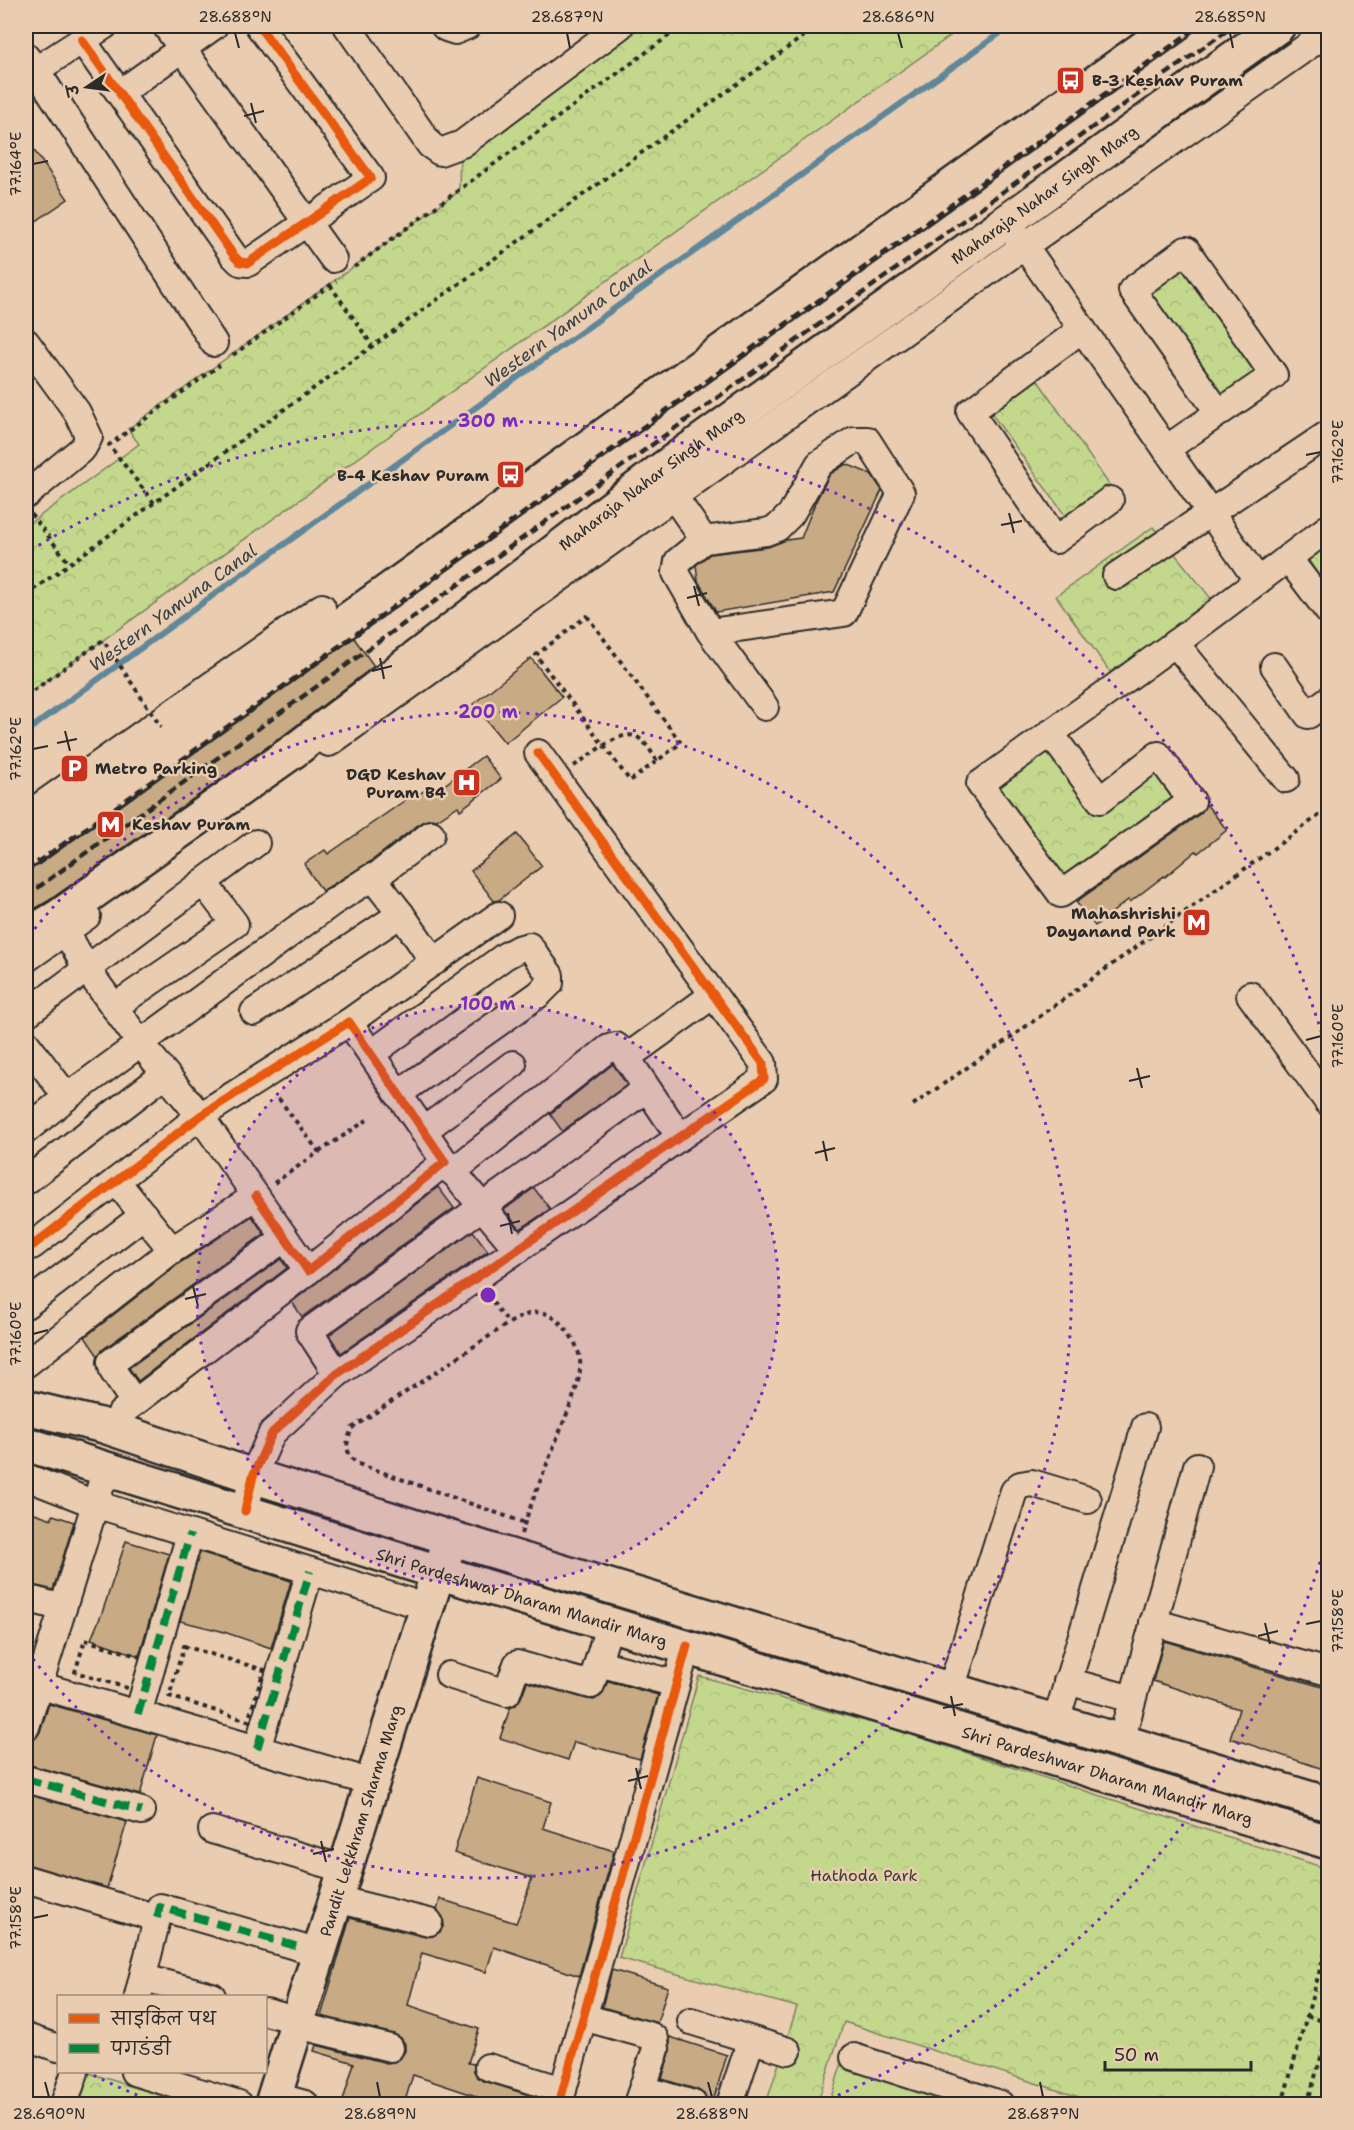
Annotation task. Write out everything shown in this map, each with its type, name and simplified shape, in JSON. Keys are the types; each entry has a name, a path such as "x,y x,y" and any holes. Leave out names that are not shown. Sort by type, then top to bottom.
{"main road":[{"path":"26,851 1174,26"},
{"name":"Maharaja Nahar Singh Marg","path":"28,947 295,750 342,724 666,485 1016,233 1278,26"},
{"name":"Shri Pardeshwar Dharam Mandir Marg","path":"26,1407 104,1426 441,1535 1329,1804"},
{"name":"Shri Pardeshwar Dharam Mandir Marg","path":"26,1444 428,1569 1329,1842"},
{"name":"Pandit Lekkhram Sharma Marg","path":"281,2017 336,1899 428,1569 441,1535"},
{"name":"Pandit Lekkhram Sharma Marg","path":"273,2091 281,2017 407,1601 428,1569"}],"street":[{"path":"104,26 82,40 31,63 214,343"},
{"path":"166,26 340,269"},
{"path":"120,93 214,26"},
{"path":"82,40 240,262 248,264 372,178 260,26"},
{"path":"346,26 430,145 440,152 462,144 620,26"},
{"path":"444,26 455,31 466,26"},
{"path":"1258,580 1016,233 1329,32"},
{"path":"1166,449 1219,413 1274,375 1186,250 1132,290 1219,413"},
{"path":"1082,329 970,412 1056,540 1110,500"},
{"path":"26,342 77,412 89,437 83,448 27,502"},
{"path":"710,632 844,613 901,493 867,440 854,440 819,464 791,514 777,528 766,532 704,540 680,557 676,573 710,632 765,707"},
{"path":"1116,576 1210,512 1325,443"},
{"path":"666,485 704,540"},
{"path":"1050,733 1100,800 1158,755 1192,801 1060,894 981,784 1050,733 1175,643 1329,528"},
{"path":"1288,558 1329,611"},
{"path":"26,816 322,607"},
{"path":"1175,643 1286,779"},
{"path":"1274,666 1308,715 1329,700"},
{"path":"244,1510 253,1476 272,1432 337,1374 764,1079 763,1063 538,753"},
{"path":"26,1130 67,1097 333,902 369,878 374,878 432,834"},
{"path":"26,1014 256,843"},
{"path":"374,878 434,962"},
{"path":"114,1007 235,924 203,882"},
{"path":"254,1012 401,914"},
{"path":"28,1244 116,1181 200,1116 349,1022 499,915"},
{"path":"62,924 86,968 141,1044 262,1192 285,1238 308,1271"},
{"path":"371,1054 505,956 518,949 529,946 550,975 550,983 539,994 398,1094"},
{"path":"626,1058 713,995"},
{"path":"1250,995 1329,1102"},
{"path":"349,1022 448,1167 518,1250"},
{"path":"104,1426 308,1271 609,1048 616,1046 626,1058 680,1137"},
{"path":"30,1057 67,1097"},
{"path":"423,1131 513,1064"},
{"path":"26,1181 165,1074"},
{"path":"337,1374 309,1331 646,1089"},
{"path":"116,1181 172,1250"},
{"path":"26,1364 172,1250 262,1192"},
{"path":"26,1305 144,1215"},
{"path":"134,1402 113,1371 111,1362 285,1238"},
{"path":"1056,1721 1145,1427"},
{"path":"1121,1741 1152,1622 1197,1466"},
{"path":"26,1727 33,1689 63,1608 106,1468"},
{"path":"26,1477 95,1504 407,1601"},
{"path":"951,1689 1014,1491 1020,1485 1032,1483 1088,1500"},
{"path":"138,1714 190,1534"},
{"path":"257,1749 310,1571"},
{"path":"26,1598 63,1608"},
{"path":"1152,1622 1329,1672"},
{"path":"449,1675 507,1693 517,1664 591,1685 610,1623"},
{"path":"488,2067 561,2097 687,1646"},
{"path":"598,1663 676,1684"},
{"path":"1067,1681 1132,1698"},
{"path":"33,1689 138,1714 353,1777"},
{"path":"26,1779 142,1811"},
{"path":"212,1830 327,1864"},
{"path":"26,1879 157,1918"},
{"path":"336,1899 429,1922"},
{"path":"204,1995 141,1987 160,1906 302,1948"},
{"path":"281,2017 390,2048"},
{"path":"583,2017 655,2039 656,2049 640,2097 693,2104"},
{"path":"691,2020 788,2050"},
{"path":"26,2037 57,2048"},
{"path":"730,2104 751,2040"},
{"path":"854,2057 1000,2104"},
{"path":"64,2104 75,2073"},
{"path":"137,2073 239,2104"}],"path":[{"path":"154,503 109,445 330,285 340,269 682,26"},
{"path":"26,595 818,26"},
{"path":"330,285 372,345"},
{"path":"27,502 69,563"},
{"path":"587,616 681,742 630,781 604,747 536,655 587,616"},
{"path":"26,696 103,640 161,727"},
{"path":"556,778 618,737 627,735 635,736 644,743 657,761"},
{"path":"913,1105 1329,809"},
{"path":"269,1100 277,1094 319,1152"},
{"path":"262,1192 367,1120"},
{"path":"476,1279 509,1323"},
{"path":"532,1311 546,1313 571,1334 578,1349 580,1368 572,1400 525,1523 356,1463 348,1455 347,1443 352,1428 509,1323 532,1311"},
{"path":"85,1640 147,1659 137,1691 107,1682 75,1672 85,1640"},
{"path":"184,1646 264,1670 248,1721 193,1704 169,1696 184,1646"},
{"path":"1282,2104 1329,1941"},
{"path":"1307,2016 1329,2023"},
{"path":"1307,2104 1329,2034"}],"green space":[{"path":"639,26 964,26 26,695 26,526 139,444 128,429 459,191 460,151"},
{"path":"1186,242 1271,362 1224,399 1142,284"},
{"path":"1032,372 1110,486 1067,518 991,413"},
{"path":"1153,527 1214,602 1110,672 1056,596"},
{"path":"1328,545 1328,590 1308,559"},
{"path":"1047,743 1090,793 1163,743 1197,789 1065,888 992,787"},
{"name":"Hathoda Park","path":"699,1676 887,1727 1328,1869 1328,2104 1101,2104 844,2022 817,2104 766,2104 797,2007 619,1958"},
{"path":"846,2050 1014,2104 829,2104"},
{"path":"86,2073 89,2073 188,2104 76,2104"}],"building":[{"path":"26,139 68,199 26,228"},
{"path":"846,464 871,474 882,490 834,592 716,612 698,581 696,565 710,554 768,547 786,540 801,538 830,474"},
{"path":"354,638 374,666 284,735 48,901 26,914 26,869 37,866"},
{"path":"531,658 562,697 505,743 473,704"},
{"path":"483,756 501,779 460,810 458,806 437,820 430,819 422,822 370,862 322,891 304,864 325,850 328,854 410,797 412,799 431,786 435,792"},
{"path":"1206,804 1227,830 1095,926 1076,902 1201,813"},
{"path":"517,834 542,866 499,900 494,901 471,871"},
{"path":"613,1064 627,1085 562,1131 550,1114"},
{"path":"438,1187 454,1208 302,1317 292,1302"},
{"path":"534,1188 550,1209 520,1229 504,1210"},
{"path":"252,1216 264,1234 102,1350 98,1356 85,1337 181,1262"},
{"path":"473,1231 488,1251 341,1353 329,1335"},
{"path":"281,1259 287,1268 138,1381 129,1368"},
{"path":"26,1510 52,1519 53,1515 74,1522 53,1590 26,1583"},
{"path":"126,1541 169,1554 139,1656 91,1639"},
{"path":"200,1552 291,1581 271,1648 221,1631 180,1621"},
{"path":"1164,1641 1329,1689 1329,1771 1230,1738 1239,1709 1153,1681"},
{"path":"608,1681 658,1695 640,1759 574,1742 568,1760 500,1738 510,1708 516,1705 521,1698 527,1682 594,1700 602,1695"},
{"path":"49,1704 157,1735 140,1795 26,1764 26,1742 36,1738 40,1732"},
{"path":"477,1778 551,1802 543,1828 614,1851 579,1976 494,1947 486,1972 422,1953 408,2005 479,2029 468,2063 474,2064 477,2077 545,2100 544,2104 473,2104 476,2096 413,2075 404,2104 342,2104 354,2063 314,2051 316,2045 387,2063 400,2059 405,2051 405,2044 394,2034 321,2016 350,1918 425,1937 440,1932 444,1925 443,1917 437,1910 440,1899 516,1923 521,1911 532,1878 454,1853"},
{"path":"26,1794 127,1822 107,1888 26,1864"},
{"path":"612,1970 668,1987 657,2023 602,2007"},
{"path":"670,2037 727,2055 712,2104 708,2104 704,2094 698,2090 662,2079 670,2053"}],"waterway":[{"name":"Western Yamuna Canal","path":"26,732 234,580 1010,26"}],"railway":[{"path":"26,870 1199,26"},
{"path":"26,896 1233,26"}],"marked path":[{"path":"138,1714 190,1534"},
{"path":"257,1749 310,1571"},
{"path":"26,1779 142,1811"},
{"path":"157,1918 160,1907 302,1948"}],"cycle path":[{"path":"82,40 234,256 240,262 248,263 371,178 259,26"},
{"path":"245,1511 253,1476 272,1433 337,1374 764,1079 763,1063 538,753"},
{"path":"32,1246 200,1116 349,1022 445,1162 308,1271 256,1196"},
{"path":"559,2104 687,1646"}],"place":[{"name":"B-3 Keshav Puram","path":"1071,80"},
{"name":"B-4 Keshav Puram","path":"510,475"},
{"name":"Metro Parking","path":"74,768"},
{"name":"DGD Keshav Puram B4","path":"467,783"},
{"name":"Keshav Puram","path":"111,824"},
{"name":"Mahashrishi Dayanand Park","path":"1197,922"}]}
